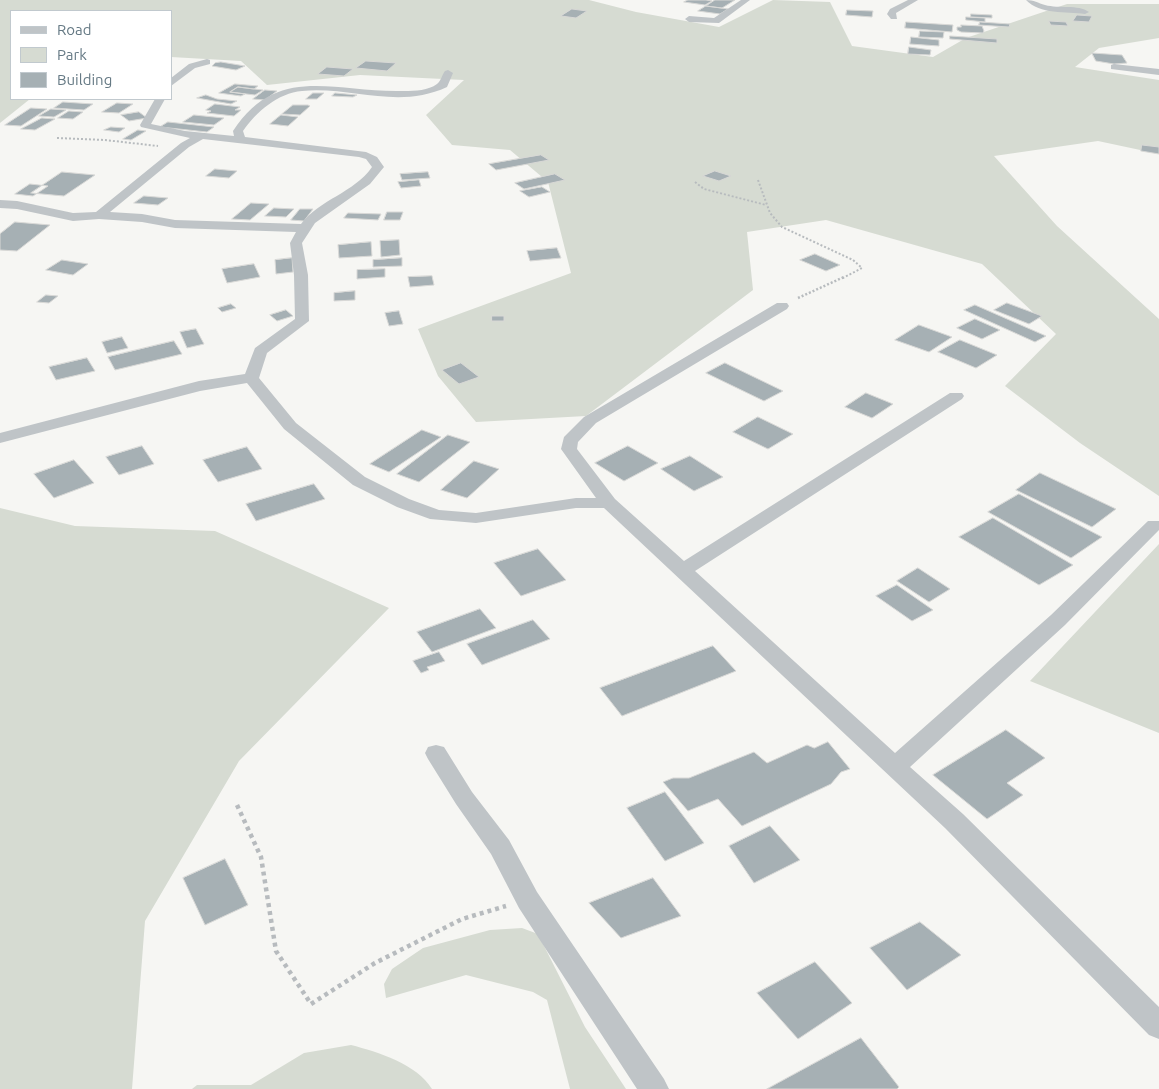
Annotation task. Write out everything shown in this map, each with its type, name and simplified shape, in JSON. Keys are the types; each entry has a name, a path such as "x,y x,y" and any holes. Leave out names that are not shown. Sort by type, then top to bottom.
{"street":[{"path":"689,19 716,21 746,0"},
{"path":"894,18 891,14 893,11 914,0"},
{"path":"1030,0 1034,4 1044,7 1085,12"},
{"path":"172,83 192,66 207,62"},
{"path":"1114,67 1159,72"},
{"path":"241,140 238,131 244,120 255,110 278,96 297,89 318,87 383,95 407,95 439,87 446,82 448,73"},
{"path":"159,100 145,125 154,129 369,155 375,160 378,167 374,176 341,197 310,221 296,243 301,275 302,321 260,351 251,378"},
{"path":"100,215 181,149 201,136"},
{"path":"0,204 17,205 73,217 100,215 142,218 175,224 306,228"},
{"path":"782,306 590,420 570,441 570,449 610,503 954,821 1159,1026"},
{"path":"0,438 199,386 251,378"},
{"path":"251,378 290,426 359,481 403,503 436,515 476,518 576,503 610,503"},
{"path":"684,570 956,396"},
{"path":"895,767 1058,620 1154,525"},
{"path":"436,754 464,798 500,847 528,900 654,1089"}],"path":[{"path":"57,138 105,140 181,149"},
{"path":"758,180 770,213 782,227 853,260 862,268 848,277 815,289 782,306"},
{"path":"695,182 704,189 766,205"},
{"path":"237,805 261,857 276,951 311,1004 375,963 462,919 528,900"}],"green space":[{"path":"0,0 589,0 636,12 719,27 773,0 830,2 852,46 933,57 966,38 1067,4 1159,4 1159,38 1099,48 1075,67 1159,80 1159,154 1098,141 994,156 1057,226 1159,319 1159,496 1080,443 1005,386 1056,334 982,264 826,220 747,232 753,290 586,416 476,422 438,376 418,329 571,273 548,182 510,150 452,145 426,115 464,80 360,75 267,85 241,61 172,57 172,10 10,10 10,100 29,100 0,123"},
{"path":"0,508 75,526 215,531 389,608 239,761 145,921 132,1089 0,1089"},
{"path":"1159,544 1159,733 1030,681"},
{"path":"522,928 538,934 585,1027 626,1089 570,1089 547,1000 533,992 466,975 386,998 384,984 392,969 423,948 490,930"},
{"path":"351,1045 396,1060 417,1073 432,1089 192,1089 197,1085 251,1085 304,1053"}],"building":[{"path":"688,0 712,1 705,5 684,2"},
{"path":"715,0 735,0 722,8 706,6"},
{"path":"706,6 728,9 720,14 698,11"},
{"path":"572,9 587,11 576,18 561,16"},
{"path":"847,10 873,11 872,17 846,15"},
{"path":"971,14 992,15 992,18 971,17"},
{"path":"1077,15 1092,16 1089,22 1073,21"},
{"path":"966,17 985,18 985,22 966,20"},
{"path":"1049,21 1066,22 1068,26 1051,25"},
{"path":"906,22 953,25 952,32 905,28"},
{"path":"980,22 1010,24 1009,27 979,25"},
{"path":"961,25 982,26 984,31 983,33 961,32 957,30 957,27 961,27"},
{"path":"920,31 944,32 943,38 919,37"},
{"path":"950,36 997,39 997,43 950,39"},
{"path":"911,37 939,40 939,46 910,44"},
{"path":"909,47 931,50 930,55 908,54"},
{"path":"1092,53 1122,55 1127,63 1114,64 1096,61"},
{"path":"366,61 396,63 387,71 356,68"},
{"path":"221,62 245,66 236,70 212,66 215,63"},
{"path":"327,67 353,69 344,76 318,74"},
{"path":"235,84 258,86 254,89 238,87 230,92 245,94 241,96 219,93"},
{"path":"238,87 263,90 255,95 230,92"},
{"path":"265,90 277,91 265,100 253,99"},
{"path":"313,93 324,93 317,99 306,99"},
{"path":"335,93 357,95 353,97 332,96"},
{"path":"206,95 217,99 237,101 231,104 197,98"},
{"path":"63,102 93,104 84,110 54,108"},
{"path":"117,103 133,104 119,113 102,112"},
{"path":"215,104 240,107 235,110 241,110 234,116 207,113 211,111 206,110"},
{"path":"293,105 310,106 300,115 282,114"},
{"path":"31,108 47,109 21,126 5,125"},
{"path":"51,109 66,110 54,117 39,116"},
{"path":"69,111 83,112 73,119 58,118"},
{"path":"139,112 147,118 129,121 121,115"},
{"path":"194,115 224,118 214,125 183,122"},
{"path":"281,115 298,117 288,126 270,124"},
{"path":"42,118 55,119 35,130 21,129"},
{"path":"168,122 214,127 207,132 160,127"},
{"path":"111,127 125,128 119,132 104,130"},
{"path":"138,130 146,131 131,140 123,139"},
{"path":"1142,145 1159,147 1159,154 1141,151"},
{"path":"541,155 549,160 496,170 489,164"},
{"path":"215,169 237,171 229,178 206,176"},
{"path":"715,171 731,176 719,181 703,176"},
{"path":"62,172 95,175 64,196 31,193"},
{"path":"428,172 430,178 402,180 400,174"},
{"path":"555,174 565,180 524,189 515,183"},
{"path":"419,180 421,186 401,188 398,182"},
{"path":"30,184 48,186 33,196 15,194"},
{"path":"542,187 550,192 529,197 520,191"},
{"path":"144,196 168,198 158,205 134,203"},
{"path":"251,203 269,204 250,220 232,219"},
{"path":"274,208 294,209 286,217 265,216"},
{"path":"300,209 313,209 304,221 291,220"},
{"path":"387,212 403,212 400,220 384,220"},
{"path":"348,213 381,214 378,220 344,218"},
{"path":"15,222 50,225 17,251 0,250 0,234"},
{"path":"399,240 400,255 381,257 380,241"},
{"path":"371,242 372,256 339,258 338,245"},
{"path":"557,248 561,258 530,261 527,251"},
{"path":"815,254 840,265 826,271 800,260"},
{"path":"292,258 293,272 276,274 275,260"},
{"path":"402,258 402,266 373,267 373,260"},
{"path":"62,260 88,264 73,275 46,270"},
{"path":"254,264 260,277 227,283 222,269"},
{"path":"385,269 385,277 357,279 357,270"},
{"path":"432,276 434,285 410,287 408,277"},
{"path":"355,291 355,300 334,301 334,293"},
{"path":"46,295 58,296 49,303 37,302"},
{"path":"1007,303 1042,316 1029,324 994,310"},
{"path":"231,304 236,308 222,312 218,308"},
{"path":"975,305 1046,336 1035,342 964,310"},
{"path":"286,310 293,316 277,321 270,315"},
{"path":"399,311 403,324 389,326 385,313"},
{"path":"492,316 504,316 504,321 492,321"},
{"path":"975,319 1000,330 982,339 957,328"},
{"path":"919,325 952,337 929,352 895,340"},
{"path":"196,329 204,344 187,348 180,332"},
{"path":"122,337 128,348 107,353 102,342"},
{"path":"960,340 997,355 976,368 938,352"},
{"path":"174,341 182,354 115,370 108,357"},
{"path":"87,358 95,371 56,380 49,367"},
{"path":"461,363 479,377 459,384 442,370"},
{"path":"725,363 783,391 764,401 706,373"},
{"path":"866,393 893,404 872,418 845,407"},
{"path":"758,417 793,434 768,449 733,432"},
{"path":"422,430 441,437 389,472 370,464"},
{"path":"448,435 470,442 419,482 397,474"},
{"path":"142,446 154,464 119,475 106,457"},
{"path":"628,446 658,463 624,481 595,463"},
{"path":"247,447 262,469 218,482 203,460"},
{"path":"690,456 723,477 694,491 661,469"},
{"path":"74,460 94,483 54,498 34,474"},
{"path":"474,461 499,469 467,498 441,490"},
{"path":"1040,473 1116,509 1092,527 1016,490"},
{"path":"314,484 325,499 256,521 246,504"},
{"path":"1019,494 1102,537 1071,558 988,512"},
{"path":"993,518 1073,565 1039,585 959,537"},
{"path":"538,549 566,580 521,596 494,563"},
{"path":"918,568 950,589 929,602 897,581"},
{"path":"897,585 933,610 912,621 876,596"},
{"path":"480,609 496,628 432,652 417,632"},
{"path":"533,620 550,639 482,665 467,644"},
{"path":"713,646 736,671 622,716 600,688"},
{"path":"439,652 445,661 427,667 429,670 421,673 413,661"},
{"path":"1006,730 1045,758 1007,783 1023,795 987,819 933,775"},
{"path":"828,742 850,769 841,772 831,784 742,826 718,799 688,811 663,782 673,778 689,778 754,752 767,763 807,745 814,748"},
{"path":"665,792 704,843 665,861 627,808"},
{"path":"770,826 800,860 754,883 729,846"},
{"path":"225,859 248,905 205,925 183,878"},
{"path":"653,878 681,916 621,938 589,903"},
{"path":"920,922 961,955 907,990 870,948"},
{"path":"815,962 852,1003 798,1039 757,993"},
{"path":"861,1038 899,1087 897,1089 767,1089"}]}
